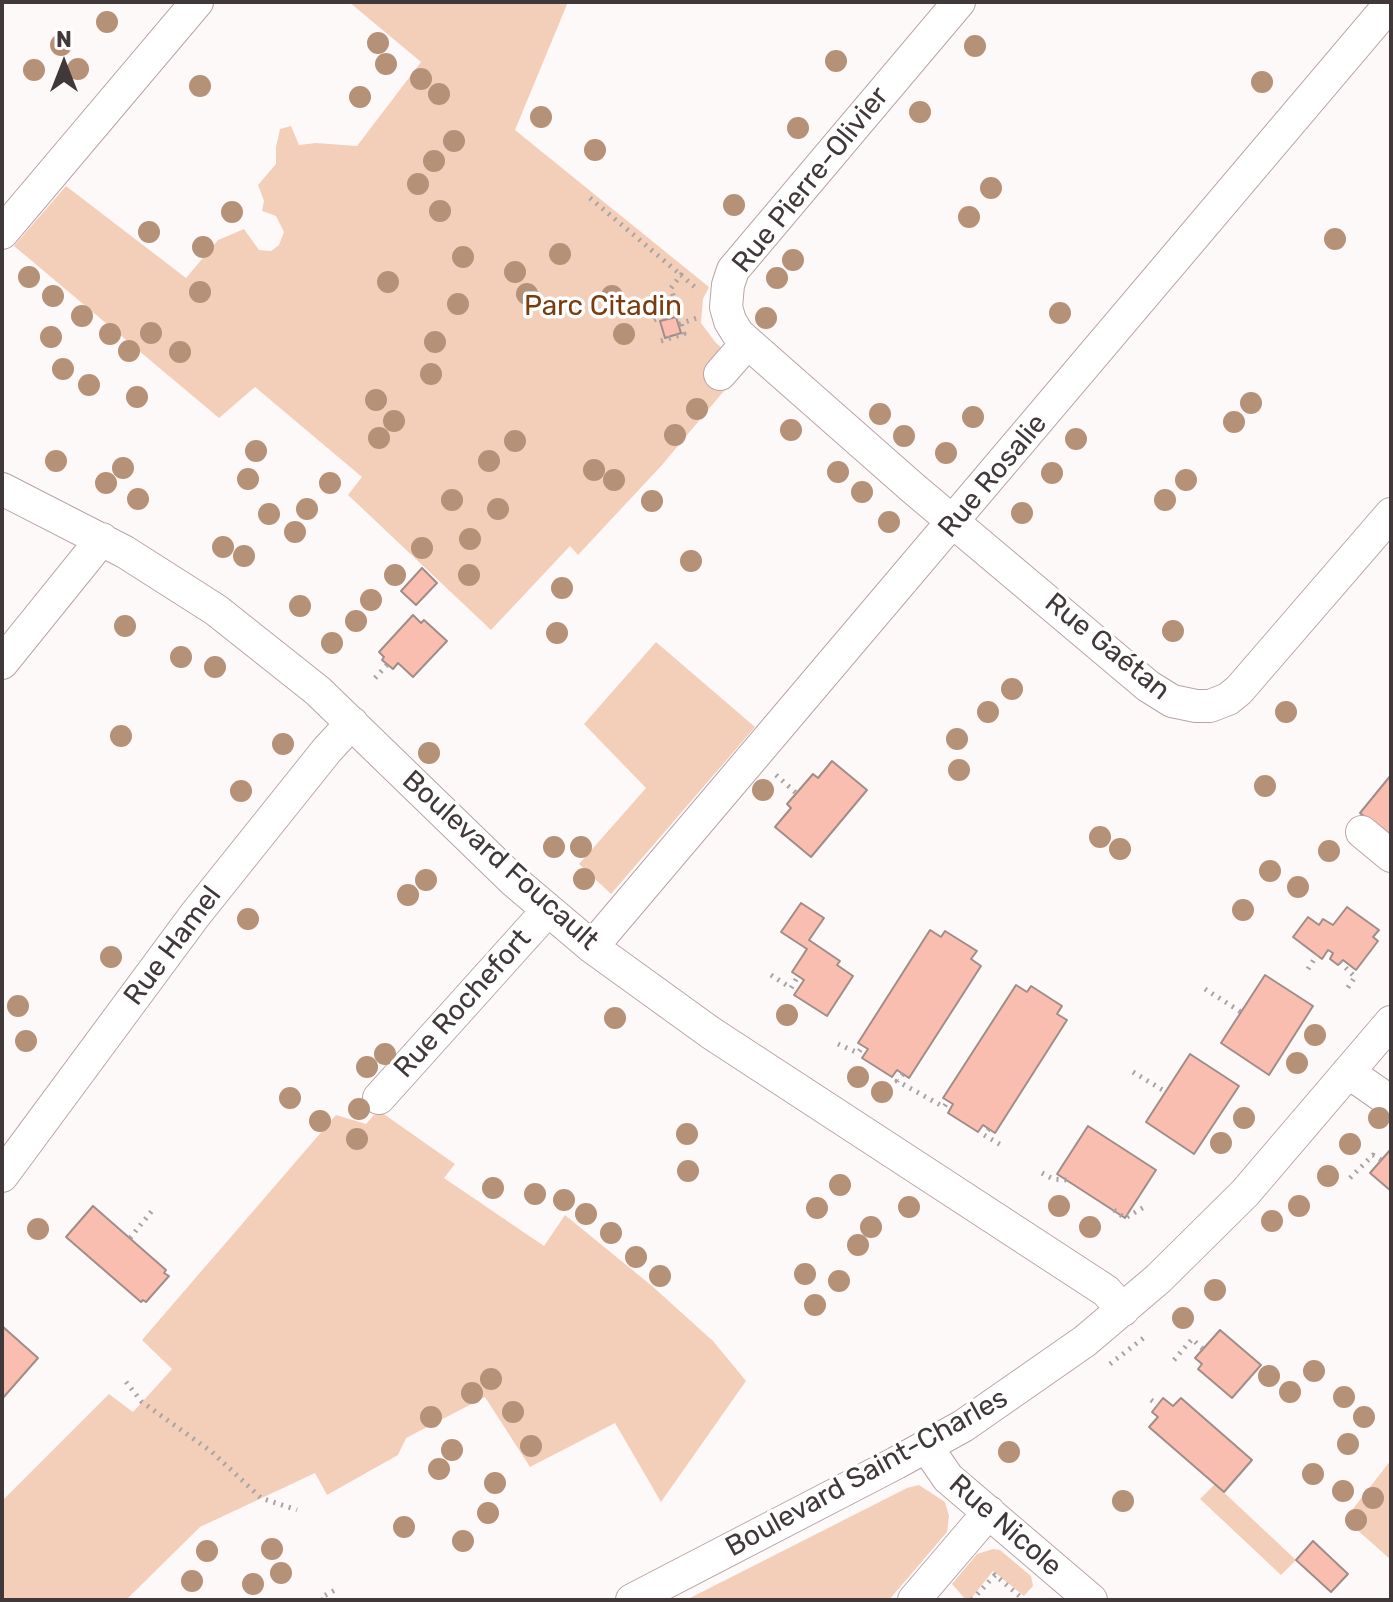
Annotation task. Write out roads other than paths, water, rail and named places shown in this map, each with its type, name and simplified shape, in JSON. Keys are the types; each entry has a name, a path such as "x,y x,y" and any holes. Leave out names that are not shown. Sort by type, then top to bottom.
{"street":[{"path":"2,233 197,2"},
{"name":"Rue Pierre-Olivier","path":"954,522 747,343 730,321 726,307 733,270 959,2"},
{"name":"Rue Rosalie","path":"592,947 1391,3"},
{"path":"720,374 747,343"},
{"name":"Boulevard Foucault","path":"2,489 158,570 245,632 352,723 504,872 592,947 711,1033 1106,1291 1123,1310"},
{"name":"Rue Gaétan","path":"954,522 1160,695 1196,706 1219,703 1250,680 1391,514"},
{"path":"2,663 102,539"},
{"name":"Rue Hamel","path":"2,1176 195,915 352,723"},
{"path":"1362,832 1391,856"},
{"name":"Rue Rochefort","path":"379,1098 548,910"},
{"name":"Boulevard Saint-Charles","path":"632,1600 926,1446 1016,1391 1123,1310 1245,1193 1391,1022"},
{"path":"1348,1072 1391,1102"},
{"name":"Rue Nicole","path":"926,1446 948,1478 989,1512 1055,1589 1091,1600"},
{"path":"914,1600 989,1512"}],"park label":[{"name":"Parc Citadin","path":"603,307"}]}
